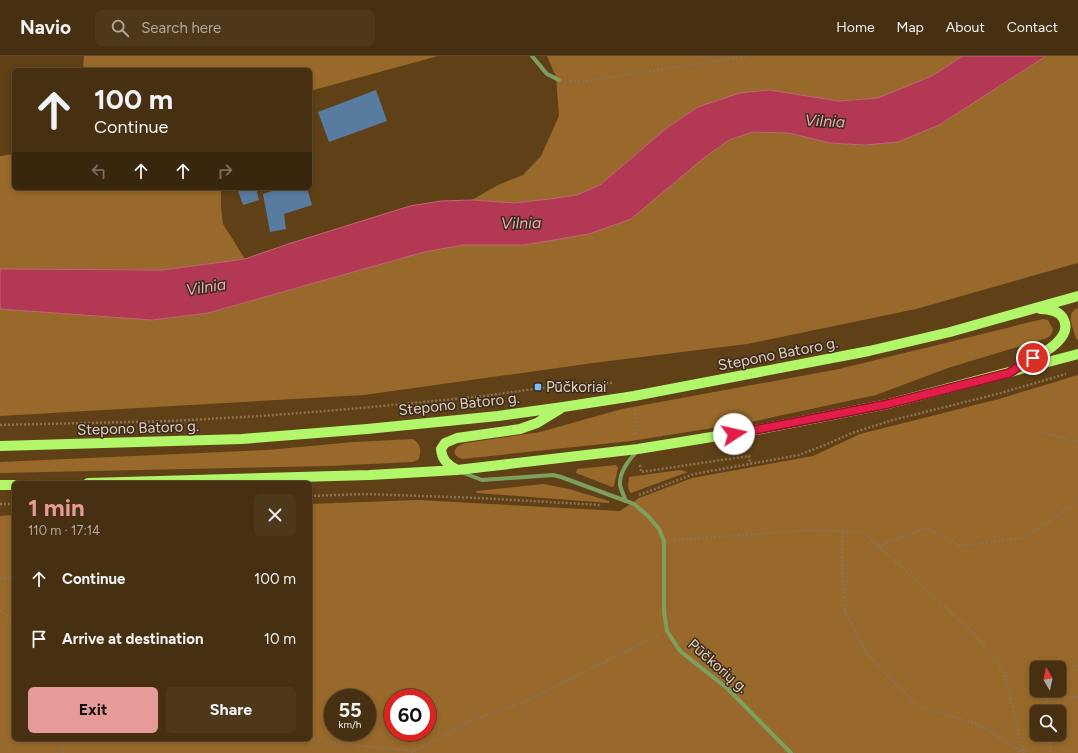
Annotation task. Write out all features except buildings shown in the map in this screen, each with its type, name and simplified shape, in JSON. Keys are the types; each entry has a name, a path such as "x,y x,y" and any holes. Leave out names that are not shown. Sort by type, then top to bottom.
{"main road":[{"name":"Stepono Batoro g.","path":"0,446 242,439 367,429 498,416 563,407 634,396 869,351 950,332 1078,296"},
{"path":"1009,373 1057,344 1065,329 1065,322 1062,316 1054,310 1032,309"},
{"path":"166,481 362,476 457,470 638,449 761,429 888,404 1078,354"},
{"path":"457,470 446,463 442,456 441,449 445,443 457,438 520,429 537,423 563,407"},
{"path":"0,485 12,485"}],"street":[{"path":"532,56 547,74 559,80"},
{"path":"626,501 620,485 622,474 627,463 638,449"},
{"name":"Pūčkorių g.","path":"457,470 482,480 554,475 634,504 649,517 659,529 664,541 664,611 668,631 680,651 727,688 791,753"}],"path":[{"path":"559,80 581,82 748,56"},
{"path":"312,496 380,494 487,498 613,507 621,505 626,501 646,492 694,474 799,455 852,433 893,420 1001,393 1070,373"},
{"path":"0,425 170,421 261,416 468,398 571,384 616,383"},
{"path":"1041,432 1078,442"},
{"path":"878,546 926,528 961,546 1024,538 1075,503 1078,499"},
{"path":"0,504 12,504"},
{"path":"664,541 812,530 864,532 974,634 1004,671 1024,753"},
{"path":"843,532 842,556 845,612 868,655 917,706 980,725 1024,753"},
{"path":"0,579 12,576"},
{"path":"0,610 12,619"},
{"path":"411,753 471,721 525,701 668,631"},
{"path":"1066,681 1078,665"},
{"path":"1045,705 1048,697"},
{"path":"1066,697 1078,697"},
{"path":"60,741 63,753"},
{"path":"312,741 416,751"},
{"path":"1049,741 1052,753"}],"shaded area":[{"path":"84,56 438,56 312,90 312,68 83,68"},
{"path":"547,56 963,56 932,76 878,98 839,101 769,90 740,93 698,107 668,127 600,185 577,195 514,203 472,200 498,185 523,175 541,156 559,116 556,77"},
{"path":"1046,56 1078,56 1078,263 916,309 747,344 593,363 364,395 0,416 0,309 153,320 208,313 424,252 463,245 524,245 705,157 729,140 752,132 789,133 830,143 865,145 939,125"},
{"path":"12,154 12,190 221,190 223,224 245,259 163,270 0,269 0,156"},
{"path":"1078,308 1078,340 1073,330 1071,317 1074,310"},
{"path":"1043,319 1048,320 1053,329 1051,335 1047,338 948,368 876,395 751,422 631,441 462,459 455,453 458,446 465,443 540,432 622,409 839,369"},
{"path":"1078,375 1078,753 0,753 0,516 12,515 12,741 312,741 312,504 418,500 620,511 639,498 692,478 813,456 860,434 999,399"},
{"path":"413,439 418,443 420,454 418,460 413,462 329,466 0,473 0,462 267,450 354,442"},
{"path":"616,465 618,468 614,486 612,487 576,473 577,469"},
{"path":"680,470 688,472 631,493 629,491 629,477"},
{"path":"543,484 569,489 609,501 609,503 477,493 476,491"}],"water":[{"name":"Vilnia","path":"963,56 1046,56 939,125 898,142 865,145 830,143 789,133 752,132 729,140 705,157 631,219 589,234 524,245 463,245 424,252 208,313 152,320 0,309 0,269 163,270 245,259 410,206 441,201 472,200 514,203 577,195 600,185 668,127 698,107 740,93 769,90 839,101 878,98 932,76"}],"place":[{"name":"Pūčkoriai","path":"538,387"}],"route":[{"path":"734,434 888,404 1009,373 1033,358"}]}
